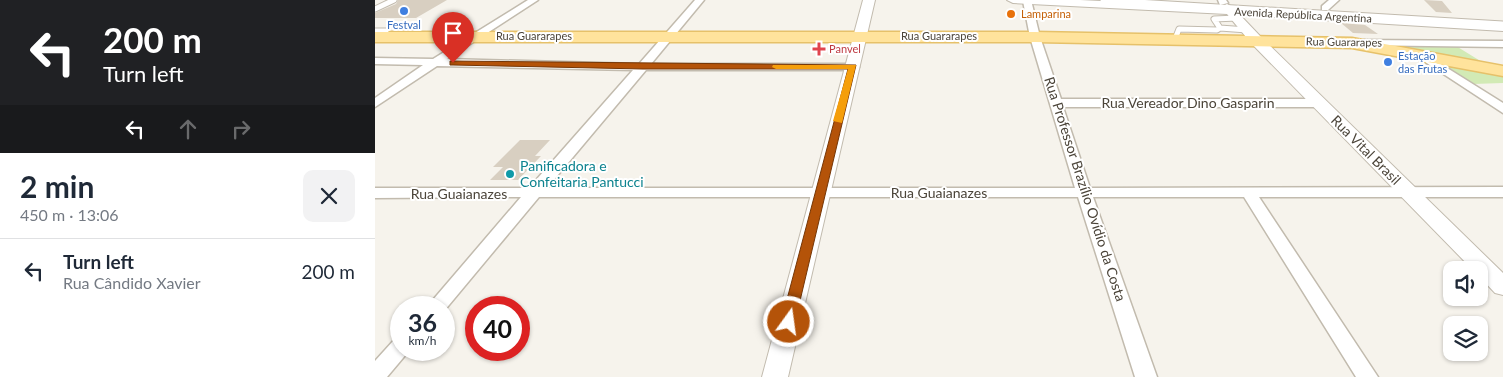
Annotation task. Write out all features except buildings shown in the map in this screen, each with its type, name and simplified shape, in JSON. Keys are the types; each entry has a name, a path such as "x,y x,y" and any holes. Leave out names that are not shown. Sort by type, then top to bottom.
{"main road":[{"name":"Rua Guararapes","path":"378,34 1175,39 1220,33 1352,43"},
{"path":"1352,43 1420,54 1503,72"}],"street":[{"path":"375,103 433,63 534,0"},
{"path":"446,296 700,0"},
{"path":"775,377 853,67 858,36 869,0"},
{"name":"Avenida República Argentina","path":"1020,0 1228,8 1503,24"},
{"name":"Rua Professor Brazílio Ovídio da Costa","path":"1020,0 1035,37 1084,192 1146,377"},
{"name":"Avenida República Argentina","path":"1167,0 1228,8 1325,8 1503,24"},
{"path":"1325,8 1335,0"},
{"name":"Rua Vital Brasil","path":"1228,8 1251,35 1503,287"},
{"name":"Rua Guararapes","path":"1352,43 1503,44"},
{"path":"1420,54 1503,109"},
{"path":"375,61 643,67 853,67"},
{"name":"Rua Vereador Dino Gasparin","path":"1057,103 1319,103"},
{"name":"Rua Guaianazes","path":"375,193 1503,192"},
{"path":"1249,193 1367,377"},
{"path":"375,376 390,359"}],"lane":[{"path":"375,10 394,0"},
{"path":"1103,0 1228,8"},
{"path":"1220,33 1214,19 1228,8"}],"green space":[{"path":"1388,44 1456,46 1482,62"},
{"path":"1438,61 1503,76 1503,83 1473,84"}],"slow traffic":[{"path":"776,67 853,67 838,121"}],"place":[{"name":"Festval","path":"404,11"},
{"name":"Lamparina","path":"1011,14"},
{"name":"Panvel","path":"819,49"},
{"name":"Estação das Frutas","path":"1388,62"},
{"name":"Panificadora e Confeitaria Pantucci","path":"510,174"}],"route":[{"path":"453,63 643,67 853,67 789,322"}]}
